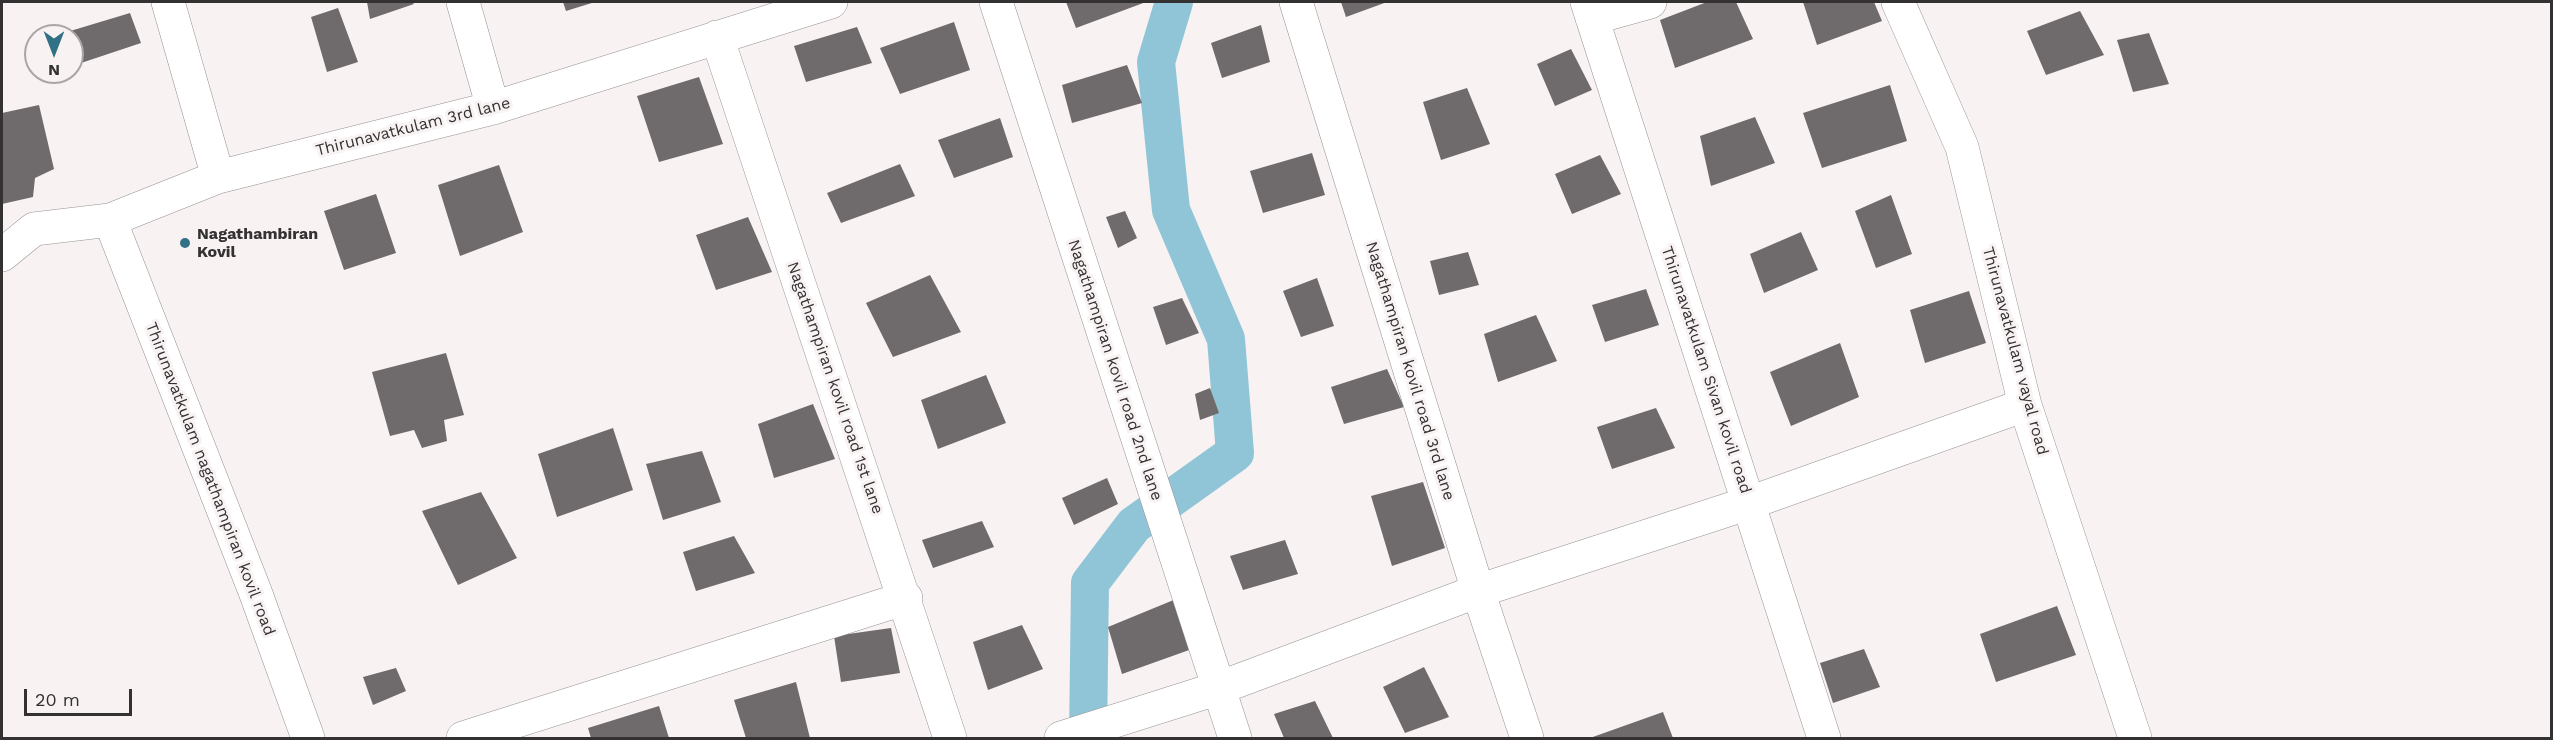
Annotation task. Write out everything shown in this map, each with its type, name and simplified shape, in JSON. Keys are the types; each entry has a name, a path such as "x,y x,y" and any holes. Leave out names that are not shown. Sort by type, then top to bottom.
{"street":[{"path":"168,2 218,177"},
{"path":"463,2 493,108"},
{"name":"Thirunavatkulam 3rd lane","path":"2,255 34,229 110,220 218,177 493,108 717,37 756,13 831,2"},
{"name":"Nagathampiran kovil road 2nd lane","path":"996,2 1235,738"},
{"name":"Nagathampiran kovil road 3rd lane","path":"1296,2 1478,591 1527,738"},
{"path":"1590,10 1650,2"},
{"name":"Thirunavatkulam vayal road","path":"1898,2 1962,147 2025,405 2135,738"},
{"name":"Thirunavatkulam Sivan kovil road","path":"1590,10 1824,738"},
{"name":"Nagathampiran kovil road 1st lane","path":"717,37 951,738"},
{"name":"Thirunavatkulam nagathampiran kovil road","path":"110,220 256,594 308,738"},
{"path":"1061,738 1219,688 1478,591 1749,503 2025,405"},
{"path":"464,738 906,598"}],"building":[{"path":"367,2 412,2 414,4 370,19"},
{"path":"563,2 595,2 566,11"},
{"path":"1066,2 1146,2 1076,28"},
{"path":"1341,2 1387,2 1346,17"},
{"path":"1707,2 1736,2 1753,39 1675,68 1660,20"},
{"path":"1803,2 1874,2 1882,21 1817,45"},
{"path":"338,8 358,62 327,72 311,17"},
{"path":"2080,11 2104,55 2046,75 2027,31"},
{"path":"130,13 141,43 84,62 84,27"},
{"path":"954,22 970,70 900,94 880,48"},
{"path":"1261,25 1270,62 1222,78 1211,43"},
{"path":"857,27 872,63 806,82 794,46"},
{"path":"2149,33 2169,84 2133,92 2117,40"},
{"path":"1571,49 1592,90 1555,106 1537,64"},
{"path":"1127,65 1142,103 1072,123 1062,85"},
{"path":"699,77 723,144 659,162 637,96"},
{"path":"1890,85 1907,141 1822,168 1803,113"},
{"path":"1467,88 1490,144 1441,160 1423,102"},
{"path":"39,105 54,169 35,178 33,197 2,204 2,113"},
{"path":"1755,117 1775,163 1711,186 1700,136"},
{"path":"1000,118 1013,157 954,178 938,140"},
{"path":"1312,153 1325,195 1263,213 1250,171"},
{"path":"1600,155 1621,194 1572,214 1555,174"},
{"path":"900,164 915,196 841,223 827,193"},
{"path":"499,165 523,232 460,256 438,185"},
{"path":"376,194 396,253 344,270 324,211"},
{"path":"1891,195 1912,254 1876,268 1855,211"},
{"path":"1125,211 1137,238 1118,248 1106,217"},
{"path":"748,217 772,272 716,290 696,235"},
{"path":"1801,232 1818,270 1764,293 1750,254"},
{"path":"1468,252 1479,285 1439,295 1430,261"},
{"path":"930,275 961,332 893,357 866,303"},
{"path":"1317,278 1334,326 1301,337 1283,291"},
{"path":"1646,289 1659,325 1605,342 1592,305"},
{"path":"1969,291 1986,343 1925,363 1910,310"},
{"path":"1182,298 1199,333 1166,345 1153,307"},
{"path":"1536,315 1557,361 1498,382 1484,334"},
{"path":"1840,343 1859,397 1791,426 1770,372"},
{"path":"446,353 464,415 444,420 447,441 422,448 414,430 390,436 372,372"},
{"path":"1387,369 1404,407 1344,424 1331,387"},
{"path":"986,375 1006,423 938,449 921,400"},
{"path":"1210,388 1219,413 1200,420 1195,394"},
{"path":"813,404 835,459 774,478 758,424"},
{"path":"1656,408 1675,448 1612,469 1597,427"},
{"path":"613,428 633,490 557,517 538,454"},
{"path":"702,451 721,502 663,520 646,464"},
{"path":"1107,478 1118,504 1074,525 1062,498"},
{"path":"1423,482 1445,548 1392,566 1371,496"},
{"path":"481,492 517,558 458,585 422,511"},
{"path":"982,521 994,547 933,568 922,540"},
{"path":"734,536 755,573 696,591 683,552"},
{"path":"1285,540 1298,574 1243,590 1230,556"},
{"path":"1176,599 1192,649 1122,674 1108,627"},
{"path":"2057,606 2076,655 1996,682 1980,634"},
{"path":"1022,625 1043,669 988,690 973,642"},
{"path":"891,628 900,673 841,682 834,636"},
{"path":"1864,649 1880,687 1833,703 1820,663"},
{"path":"1424,667 1449,717 1405,733 1383,687"},
{"path":"396,668 406,691 373,705 363,677"},
{"path":"796,682 810,738 746,738 734,700"},
{"path":"1315,701 1333,738 1284,738 1274,714"},
{"path":"659,706 669,738 591,738 588,728"},
{"path":"1663,712 1673,738 1590,738"}],"waterway":[{"path":"1088,738 1090,583 1134,525 1235,453 1226,339 1171,210 1156,62 1174,2"}],"place":[{"name":"Nagathambiran Kovil","path":"185,243"}]}
